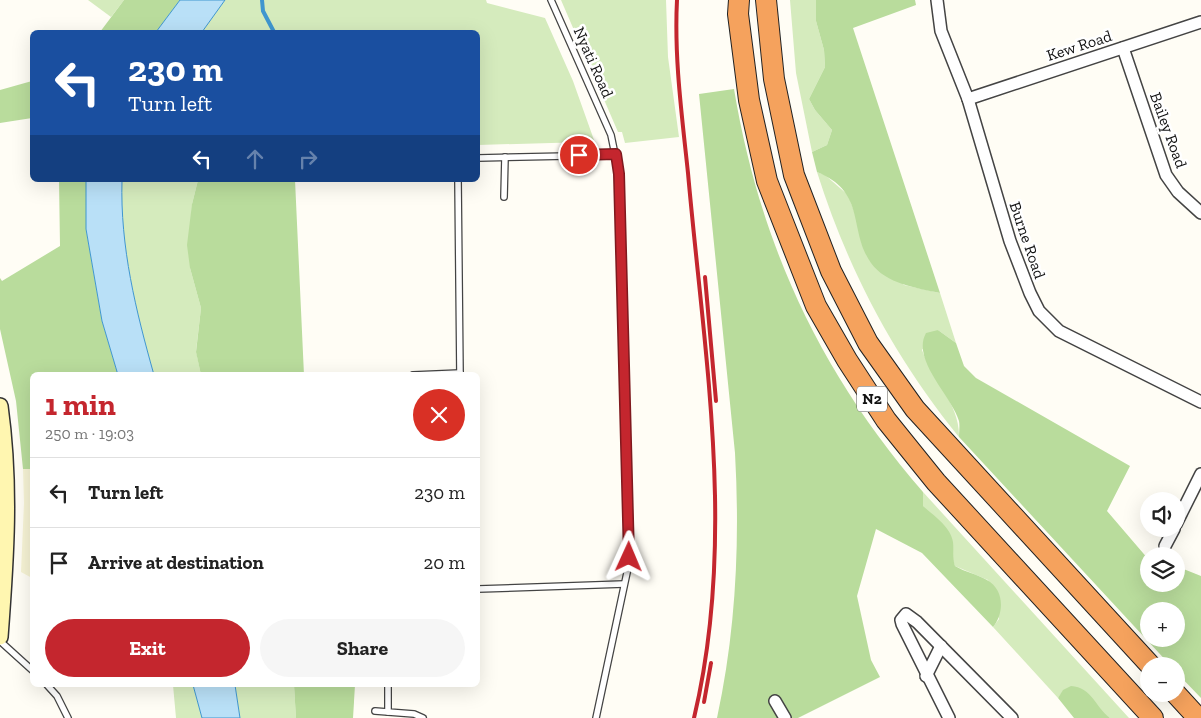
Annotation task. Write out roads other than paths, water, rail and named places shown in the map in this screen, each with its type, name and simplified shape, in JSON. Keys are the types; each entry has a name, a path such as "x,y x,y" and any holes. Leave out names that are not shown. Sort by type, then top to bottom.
{"highway":[{"name":"N2","path":"739,0 738,14 749,100 767,181 816,306 846,360 886,420 936,482 1153,718"},
{"name":"N2","path":"766,0 774,79 794,175 831,271 868,343 916,409 1143,657"},
{"path":"1183,702 1198,718"}],"street":[{"name":"Burne Road","path":"937,0 941,31 968,100 1010,241 1030,293 1039,310 1059,331 1201,402"},
{"name":"Kew Road","path":"968,100 1201,22"},
{"name":"Bailey Road","path":"1123,48 1166,175 1178,192 1201,213"},
{"path":"0,406 6,445 8,529 0,637"},
{"path":"1185,506 1201,474"},
{"path":"1165,546 1170,537"},
{"path":"949,718 926,676 902,624 902,617 906,614 912,617 1012,718"},
{"path":"926,676 941,646"},
{"path":"775,700 785,718"}],"lane":[{"name":"Nyati Road","path":"551,0 611,135 616,154 620,195 630,546 596,718"},
{"path":"480,158 616,154"},
{"path":"504,197 505,157"},
{"path":"458,182 460,372"},
{"path":"480,589 624,584"},
{"path":"0,641 30,668"},
{"path":"49,687 57,696 68,718"},
{"path":"388,687 388,712"},
{"path":"375,711 414,714 422,718"}],"water":[{"path":"180,0 225,0 203,30 158,30"},
{"path":"86,182 122,182 124,230 130,279 153,372 117,372 102,321 86,229"},
{"path":"194,687 235,687 240,718 202,718"}],"waterway":[{"path":"262,0 263,11 273,30"}],"railway":[{"path":"677,0 676,22 679,87 708,378 715,514 713,582 707,650 694,718"},
{"path":"705,277 716,401"},
{"path":"704,702 711,663"}]}
